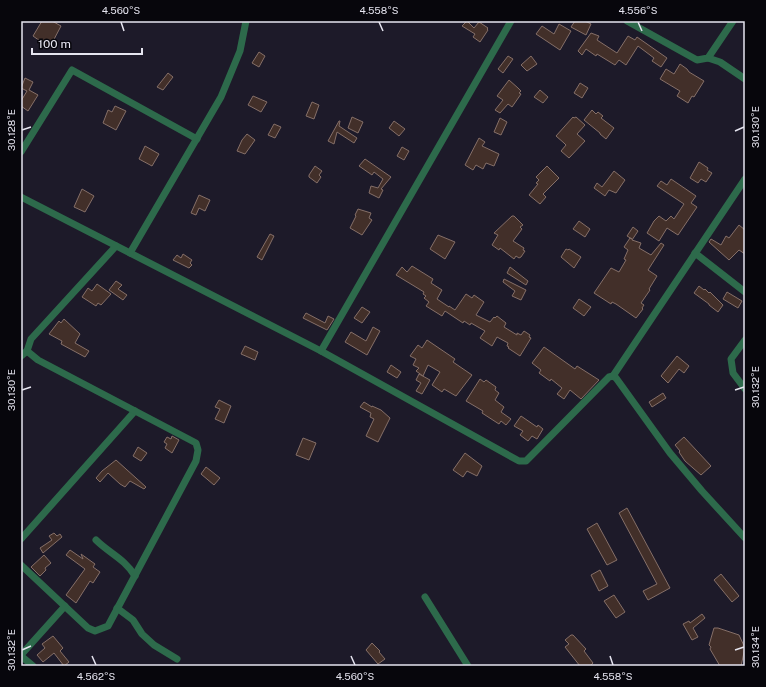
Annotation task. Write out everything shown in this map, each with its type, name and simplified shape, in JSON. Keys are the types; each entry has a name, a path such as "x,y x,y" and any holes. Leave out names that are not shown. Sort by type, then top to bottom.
{"street":[{"path":"130,253 221,97 240,51 246,21"},
{"path":"321,351 512,21"},
{"path":"627,21 697,60 708,58 720,62 745,79"},
{"path":"708,58 733,21"},
{"path":"21,152 72,70 197,139"},
{"path":"21,197 321,351 522,462 526,461 609,378 613,376 745,179"},
{"path":"21,356 27,351 30,339 116,246"},
{"path":"695,253 745,292"},
{"path":"745,340 731,359 733,373 745,389"},
{"path":"21,565 88,628 95,632 108,626 196,461 198,450 196,443 38,360 27,351"},
{"path":"613,376 616,378 670,453 745,538"},
{"path":"21,540 135,411"},
{"path":"96,540 120,557 135,576"},
{"path":"425,597 468,666"},
{"path":"33,666 21,656 65,606"},
{"path":"118,608 133,620 142,634 154,645 177,659"}],"building":[{"path":"42,21 52,21 61,26 50,47 39,43 40,41 33,36"},
{"path":"467,21 474,28 479,22 488,28 480,42 473,37 475,34 462,26"},
{"path":"575,21 585,21 591,24 586,35 571,27"},
{"path":"559,24 571,31 560,50 536,34 542,26 554,34"},
{"path":"591,33 599,36 597,40 617,53 628,36 635,40 637,37 667,58 661,67 652,61 654,58 638,46 626,65 619,60 615,65 597,54 596,56 586,49 582,55 578,51"},
{"path":"259,52 265,56 259,67 252,63"},
{"path":"508,56 513,59 503,73 498,69"},
{"path":"531,56 537,64 527,71 521,65"},
{"path":"680,64 689,72 704,81 694,97 692,96 688,103 677,96 680,91 660,79 666,69 674,74"},
{"path":"168,73 173,77 163,90 157,87"},
{"path":"25,78 33,82 29,90 38,95 28,111 21,106 21,101 27,91 21,88"},
{"path":"509,80 521,91 519,93 521,94 512,107 508,104 500,113 495,110 503,100 497,96"},
{"path":"580,83 588,88 582,98 574,93"},
{"path":"540,90 548,97 543,103 534,97"},
{"path":"253,96 267,102 261,112 248,105"},
{"path":"312,102 319,105 314,119 306,116"},
{"path":"115,106 126,111 116,130 103,123 108,110 112,112"},
{"path":"592,110 596,114 598,112 603,116 601,118 614,128 606,139 584,120"},
{"path":"352,117 363,122 358,133 348,128"},
{"path":"573,117 576,117 585,125 577,134 585,141 569,158 561,151 566,145 556,136"},
{"path":"500,118 507,122 501,135 494,132"},
{"path":"339,121 339,126 357,138 354,143 337,132 334,144 328,141"},
{"path":"394,121 405,129 399,136 389,128"},
{"path":"274,124 281,127 275,138 268,135"},
{"path":"247,134 255,140 245,154 237,151 242,140"},
{"path":"479,138 485,142 482,146 499,154 494,166 486,163 483,169 476,165 473,170 465,165"},
{"path":"145,146 159,154 152,166 139,159"},
{"path":"402,147 409,151 404,160 397,156"},
{"path":"365,159 391,177 381,189 383,190 379,198 369,193 371,186 378,188 383,179 374,172 372,175 359,166"},
{"path":"699,162 708,168 707,170 712,173 706,182 701,179 698,183 690,178"},
{"path":"315,166 322,171 319,175 321,177 317,183 309,177"},
{"path":"547,166 559,178 543,194 546,197 540,204 529,195 538,184 536,183 539,180 536,177"},
{"path":"614,171 625,180 616,193 609,190 605,196 594,188 597,183 602,187"},
{"path":"671,179 696,196 691,203 697,207 678,235 667,228 659,241 647,233 654,221 659,216 666,221 671,216 674,219 684,204 657,186 661,181 667,185"},
{"path":"82,189 94,196 85,212 74,207"},
{"path":"199,195 210,200 205,211 199,208 196,215 191,213"},
{"path":"358,209 371,213 369,218 372,220 362,235 350,228"},
{"path":"512,216 514,216 523,225 520,227 522,229 513,241 524,248 523,250 525,251 521,257 519,258 516,256 514,259 500,248 499,250 492,245 498,235 494,233"},
{"path":"579,221 590,229 585,237 573,229"},
{"path":"739,225 745,230 745,254 739,250 729,260 709,242 711,239 721,245 726,236 729,238"},
{"path":"633,227 638,231 632,240 641,243 639,248 651,255 661,243 664,245 648,270 657,276 641,303 644,305 642,308 643,309 636,318 616,304 612,302 611,304 594,293 611,268 619,272 626,260 624,259 628,250 624,247 630,238 632,239 627,236"},
{"path":"270,234 274,236 262,260 257,257"},
{"path":"438,235 455,242 445,259 430,249"},
{"path":"566,249 569,249 581,257 574,268 561,257"},
{"path":"183,254 192,260 190,263 192,265 189,268 173,260 177,255 181,258"},
{"path":"412,266 433,279 431,283 442,290 437,299 449,307 455,310 466,294 472,298 474,295 484,302 476,315 490,322 497,316 506,323 504,327 517,335 517,333 521,335 524,331 530,335 529,337 531,338 520,356 508,348 508,343 497,337 492,346 480,338 485,331 471,323 470,325 464,321 463,323 445,311 442,316 426,306 429,302 424,298 426,296 423,294 424,292 396,275 402,267 407,272"},
{"path":"510,267 528,281 526,285 507,273"},
{"path":"504,279 526,290 521,300 512,296 515,291 503,282"},
{"path":"116,281 122,285 118,289 127,295 123,300 109,290"},
{"path":"97,284 111,294 101,305 98,303 96,306 82,297 88,288 92,291"},
{"path":"699,286 709,293 710,292 723,305 718,312 694,293"},
{"path":"727,292 742,301 738,308 723,299"},
{"path":"579,299 591,307 584,316 573,308"},
{"path":"362,307 370,312 362,323 354,318"},
{"path":"306,313 325,323 328,316 334,319 327,330 303,318"},
{"path":"64,319 80,334 75,343 89,351 85,357 61,344 62,341 49,334 59,321 61,323"},
{"path":"373,327 380,331 367,355 345,342 351,332 366,341"},
{"path":"427,340 455,359 453,362 472,375 456,396 444,389 442,392 432,385 440,372 428,365 423,376 416,371 419,368 413,365 416,359 410,356 418,345 422,348"},
{"path":"245,346 258,352 255,360 241,354"},
{"path":"544,347 575,369 577,366 599,380 581,399 570,390 564,399 557,394 562,388 551,379 550,381 539,373 541,370 532,363"},
{"path":"677,356 689,366 684,373 679,369 668,383 661,376"},
{"path":"391,365 401,372 397,378 387,372"},
{"path":"419,374 430,380 422,394 416,391 421,383 416,380"},
{"path":"480,379 484,382 486,380 496,387 495,390 499,393 495,400 504,407 501,412 511,419 506,425 501,421 499,424 482,413 483,411 466,401"},
{"path":"663,393 666,398 652,407 649,402"},
{"path":"219,400 231,406 224,423 215,419 220,409 215,407"},
{"path":"364,402 381,410 390,418 378,442 366,436 374,419 370,417 371,413 360,407"},
{"path":"521,416 537,427 538,425 543,429 537,439 532,436 528,441 520,435 523,431 514,426"},
{"path":"172,436 179,440 172,453 165,448 167,444 164,442 167,437 171,439"},
{"path":"684,437 711,466 701,475 685,461 675,445"},
{"path":"303,438 316,443 309,460 296,455"},
{"path":"138,447 147,453 141,461 133,456"},
{"path":"465,453 482,466 477,476 467,471 463,477 453,470"},
{"path":"116,460 146,487 144,489 130,481 125,487 108,473 100,482 96,478"},
{"path":"206,467 220,478 214,485 201,474"},
{"path":"627,508 670,588 648,600 643,591 657,584 619,513"},
{"path":"597,523 617,560 607,565 587,529"},
{"path":"54,533 57,536 60,534 62,537 43,553 40,548 52,540 49,536"},
{"path":"70,550 83,559 81,554 95,564 93,567 100,572 93,583 90,581 76,603 66,595 85,569 66,555"},
{"path":"44,555 51,563 45,568 46,570 40,576 31,567"},
{"path":"600,570 608,586 599,591 591,575"},
{"path":"721,574 739,596 732,602 714,580"},
{"path":"614,595 625,612 616,618 604,601"},
{"path":"702,614 705,618 693,628 698,637 692,640 683,624 689,621 690,623"},
{"path":"714,628 739,635 745,648 741,666 720,666 709,645"},
{"path":"573,635 586,649 584,651 593,663 590,666 580,666 565,647 569,644 565,640"},
{"path":"53,636 63,648 60,651 69,662 64,666 54,653 43,662 37,655 45,648 42,644"},
{"path":"372,643 385,659 378,664 366,650"}]}
